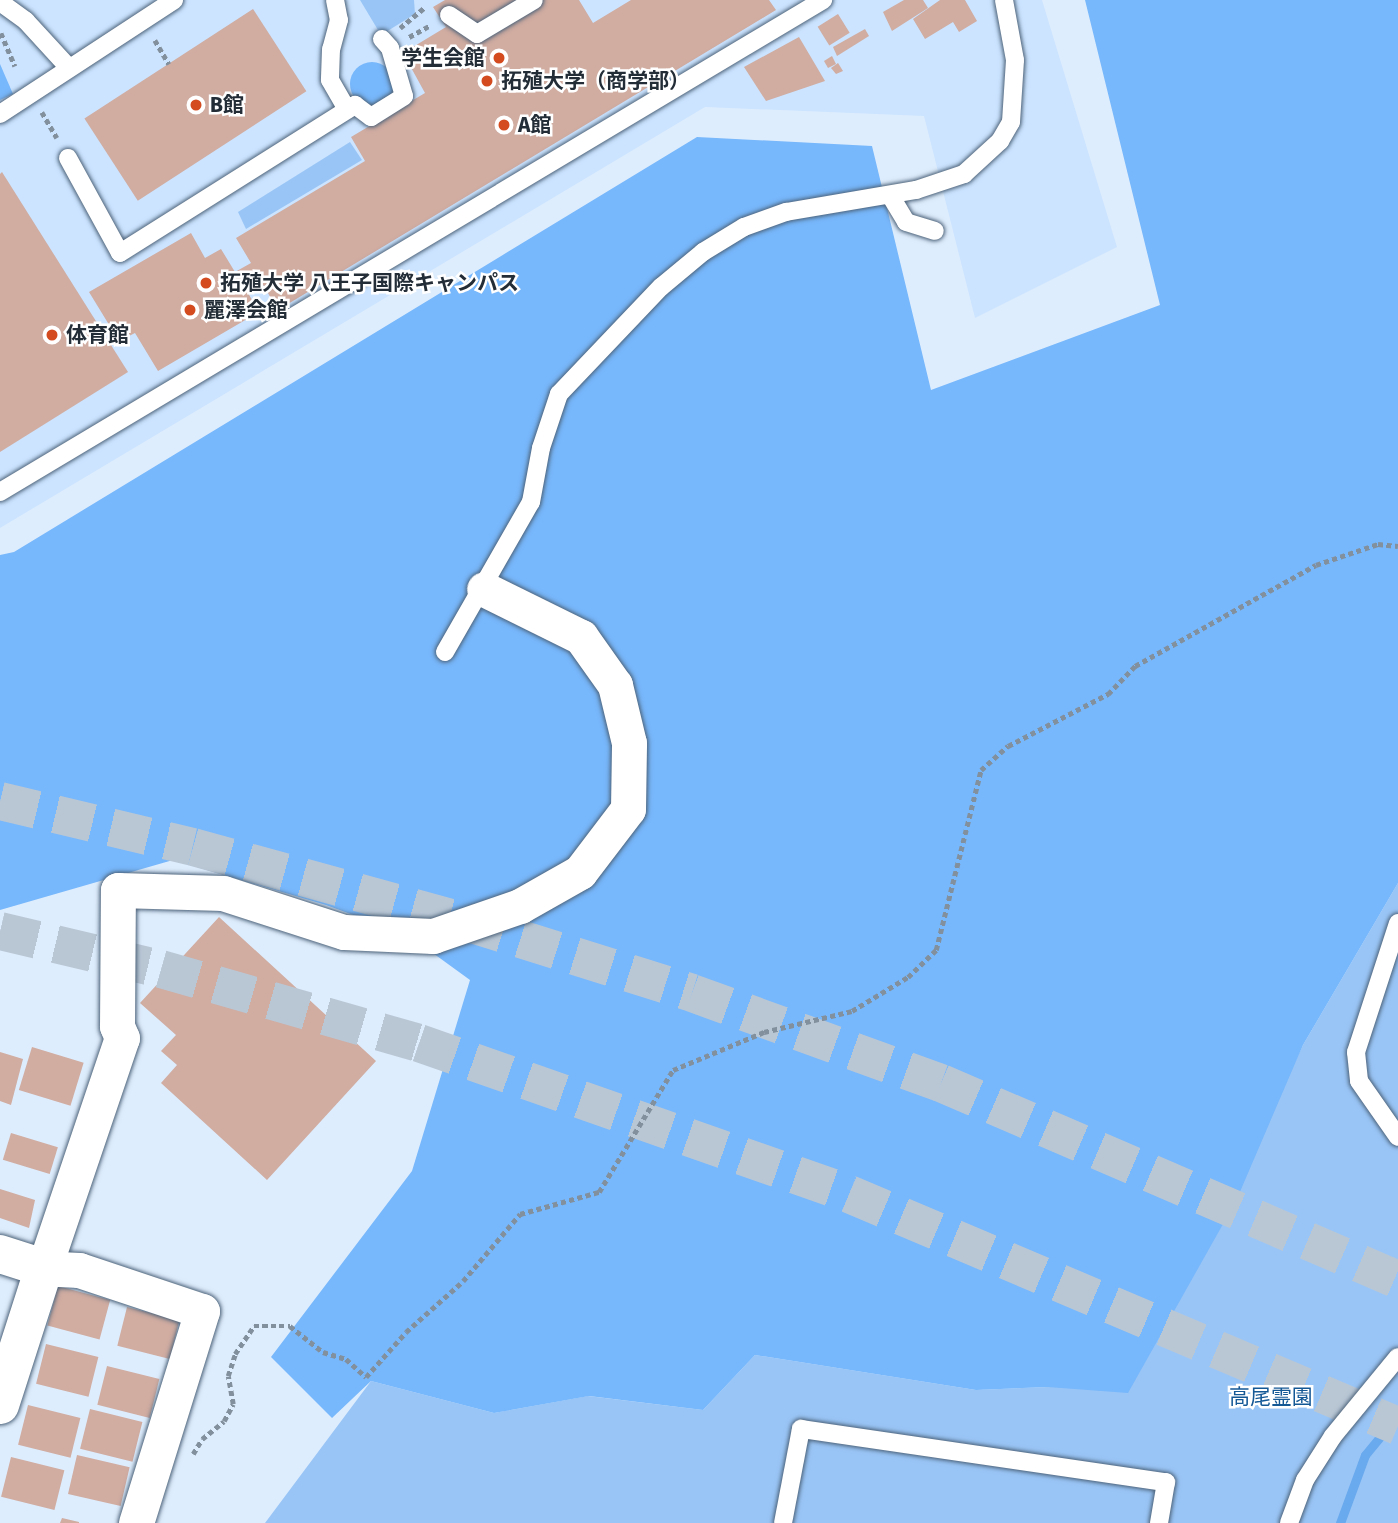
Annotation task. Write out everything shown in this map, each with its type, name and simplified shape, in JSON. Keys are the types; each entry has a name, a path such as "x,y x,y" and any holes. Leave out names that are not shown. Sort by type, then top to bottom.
{"street":[{"path":"0,1405 122,1038 117,1026 118,890 223,892 344,933 433,936 520,906 580,872 628,809 629,743 615,685 581,636 484,589"},
{"path":"0,1254 44,1268 79,1270 202,1311 136,1523"}],"lane":[{"path":"0,114 174,0"},
{"path":"335,0 339,20 331,49 330,80 347,110"},
{"path":"449,15 477,34 534,0"},
{"path":"0,492 823,0"},
{"path":"445,652 484,589 531,502 541,448 559,394 662,287 704,252 744,227 786,212 890,195 964,174 1007,131 1015,60 1004,0"},
{"path":"0,2 34,28 69,68"},
{"path":"68,158 120,253 355,105 371,117 404,96 386,44"},
{"path":"890,195 906,222 935,231"},
{"path":"1398,923 1356,1052 1359,1081 1398,1138"},
{"path":"1289,1523 1305,1480 1334,1436 1398,1357"},
{"path":"783,1523 801,1429 1166,1482 1159,1523"}],"path":[{"path":"386,44 449,15"},
{"path":"0,33 15,66"},
{"path":"153,37 169,64"},
{"path":"40,108 68,158"},
{"path":"191,1458 202,1439 224,1421 233,1404 228,1376 235,1354 254,1326 290,1326 323,1352 346,1359 366,1377 406,1332 463,1281 520,1214 599,1192 673,1070 764,1032 852,1011 908,977 936,950 981,770 1008,746 1108,694 1135,666 1316,565 1378,544 1398,547"}],"shaded area":[{"name":"拓殖大学 八王子国際キャンパス","path":"0,0 1042,0 1117,247 975,318 924,116 705,107 0,528"},
{"path":"1085,0 1398,0 1398,883 1303,1045 1236,1201 1128,1393 1048,1387 976,1390 755,1355 703,1410 589,1396 494,1413 371,1381 332,1418 271,1357 412,1171 470,980 408,935 326,905 173,860 0,910 0,555 14,552 697,137 872,146 931,390 1160,305"},
{"path":"372,62 387,69 394,84 387,99 372,106 357,99 350,84 357,69"},
{"path":"0,64 13,94 0,100"}],"green space":[{"path":"360,0 414,0 415,14 381,35"},
{"path":"350,142 362,160 246,229 238,212"},
{"name":"高尾霊園","path":"1398,883 1398,1523 265,1523 371,1381 494,1413 588,1396 703,1410 755,1355 976,1390 1048,1387 1267,1121 1303,1045"}],"building":[{"name":"A館","path":"445,0 579,0 593,23 631,0 769,0 776,10 278,310 259,278 244,286 259,312 158,371 135,333 119,341 89,292 191,233 205,258 221,249 235,272 251,263 236,238 365,161 351,137 425,93 403,53 446,27 433,7"},
{"path":"904,0 923,0 928,8 892,31 883,12"},
{"path":"940,0 965,0 977,21 959,32 953,22 925,39 913,19"},
{"name":"B館","path":"253,9 306,91 138,201 84,118"},
{"path":"838,14 850,33 829,45 818,27"},
{"path":"865,29 869,36 837,56 833,47"},
{"path":"799,37 825,81 766,101 744,67"},
{"path":"832,56 836,64 828,68 824,61"},
{"path":"838,63 843,71 836,74 831,68"},
{"name":"体育館","path":"2,172 128,372 0,452 0,174"},
{"path":"219,917 376,1061 267,1180 161,1083 177,1065 161,1051 176,1035 140,1003"},
{"path":"32,1047 84,1063 70,1106 19,1090"},
{"path":"0,1052 23,1059 11,1105 0,1101"},
{"path":"11,1133 58,1147 50,1174 3,1160"},
{"path":"0,1189 35,1200 29,1228 0,1218"},
{"path":"58,1286 110,1300 100,1340 47,1326"},
{"path":"127,1307 179,1320 170,1359 117,1346"},
{"path":"46,1344 98,1357 88,1397 36,1384"},
{"path":"107,1366 159,1379 150,1418 97,1405"},
{"path":"28,1405 80,1418 70,1458 18,1445"},
{"path":"90,1409 142,1422 132,1462 80,1449"},
{"path":"77,1455 130,1467 121,1506 68,1494"},
{"path":"11,1457 64,1470 54,1510 1,1497"},
{"path":"62,1518 79,1522 79,1523 60,1523"}],"waterway":[{"path":"1340,1523 1365,1455 1398,1415"}],"tunnel":[{"path":"0,801 193,847 466,922 692,993 941,1083 1398,1280"},
{"path":"0,931 161,969 419,1043 849,1194 1398,1426"}],"place":[{"name":"学生会館","path":"499,58"},
{"name":"拓殖大学（商学部）","path":"487,81"},
{"name":"B館","path":"196,105"},
{"name":"A館","path":"504,125"},
{"name":"拓殖大学 八王子国際キャンパス","path":"206,283"},
{"name":"麗澤会館","path":"190,310"},
{"name":"体育館","path":"52,335"}]}
